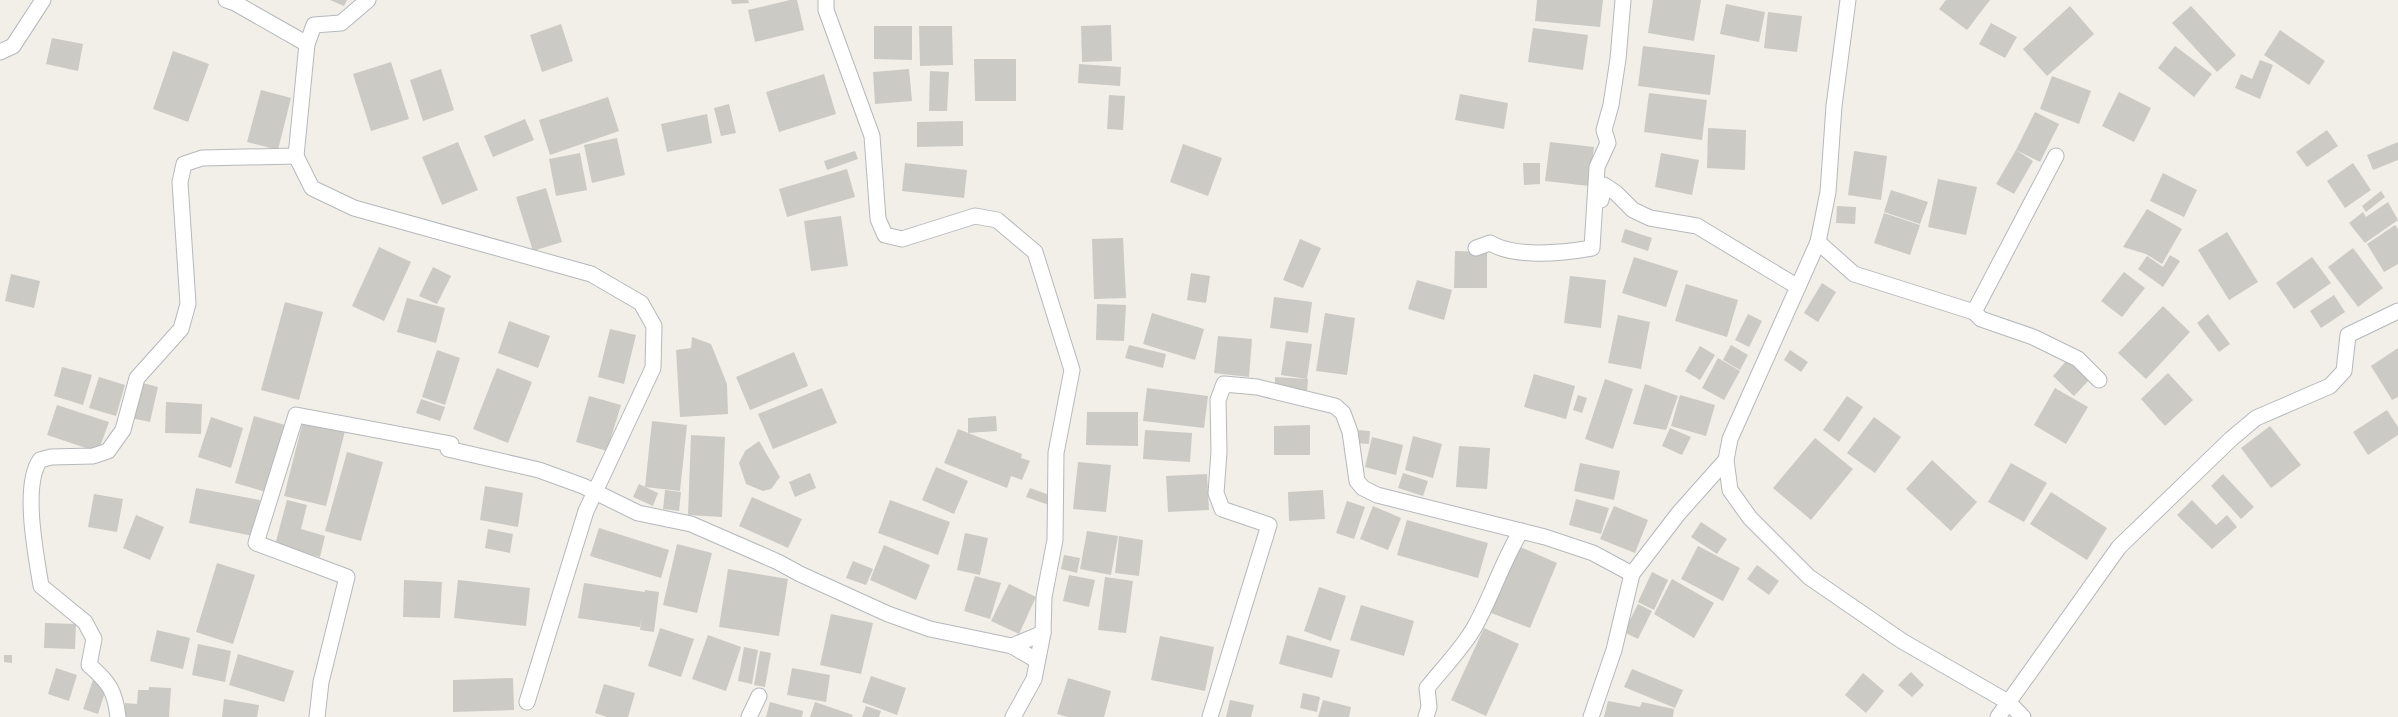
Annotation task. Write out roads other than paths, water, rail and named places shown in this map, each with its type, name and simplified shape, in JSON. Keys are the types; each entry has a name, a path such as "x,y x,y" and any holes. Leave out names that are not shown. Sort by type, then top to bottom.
{"street":[{"path":"0,52 13,46 43,0"},
{"path":"226,0 235,3 307,44"},
{"path":"368,0 342,23 314,24 307,44 296,156 312,188 354,208 591,274 641,303 654,326 654,368 586,511 527,702"},
{"path":"826,0 826,10 872,136 878,219 885,235 902,239 974,216 997,220 1034,252 1072,370 1056,453 1055,540 1044,597 1043,633 1036,660 1034,679 1013,717"},
{"path":"1592,248 1597,167 1608,143 1604,130 1611,105 1618,59 1623,0"},
{"path":"1848,0 1834,106 1828,192 1818,242 1730,439 1726,460 1730,490 1750,518 1809,577 1902,641 2008,702 2023,717"},
{"path":"118,717 116,696 103,676 89,665 94,639 85,622 41,586 34,543 31,489 35,467 40,460 50,457 93,456 108,452 123,430 137,378 181,329 188,304 180,182 184,164 202,158 296,156"},
{"path":"1974,312 1998,270 2056,156"},
{"path":"1592,248 1604,185 1616,193 1633,210 1650,218 1697,226 1798,287"},
{"path":"1818,242 1854,274 1974,312 1981,319 2033,337 2078,359 2099,380"},
{"path":"1476,248 1490,244 1502,250 1566,253 1592,248"},
{"path":"1998,717 2119,548 2230,439 2256,418 2330,386 2344,371 2348,335 2398,311"},
{"path":"1210,717 1269,525 1222,510 1216,494 1219,452 1218,400 1224,384 1256,387 1335,406 1343,413 1350,432 1357,481 1377,495 1520,530 1593,553 1632,574"},
{"path":"316,717 321,682 347,577 256,543 296,415 451,444 448,449 539,470 583,486 638,513 691,524 778,562 800,574 896,617 930,629 1012,646 1036,660"},
{"path":"1591,717 1614,650 1632,574 1678,514 1726,460"},
{"path":"1426,717 1429,707 1427,688 1474,629 1489,599 1509,550 1520,530"},
{"path":"1012,646 1043,633"},
{"path":"749,717 759,696"}]}
